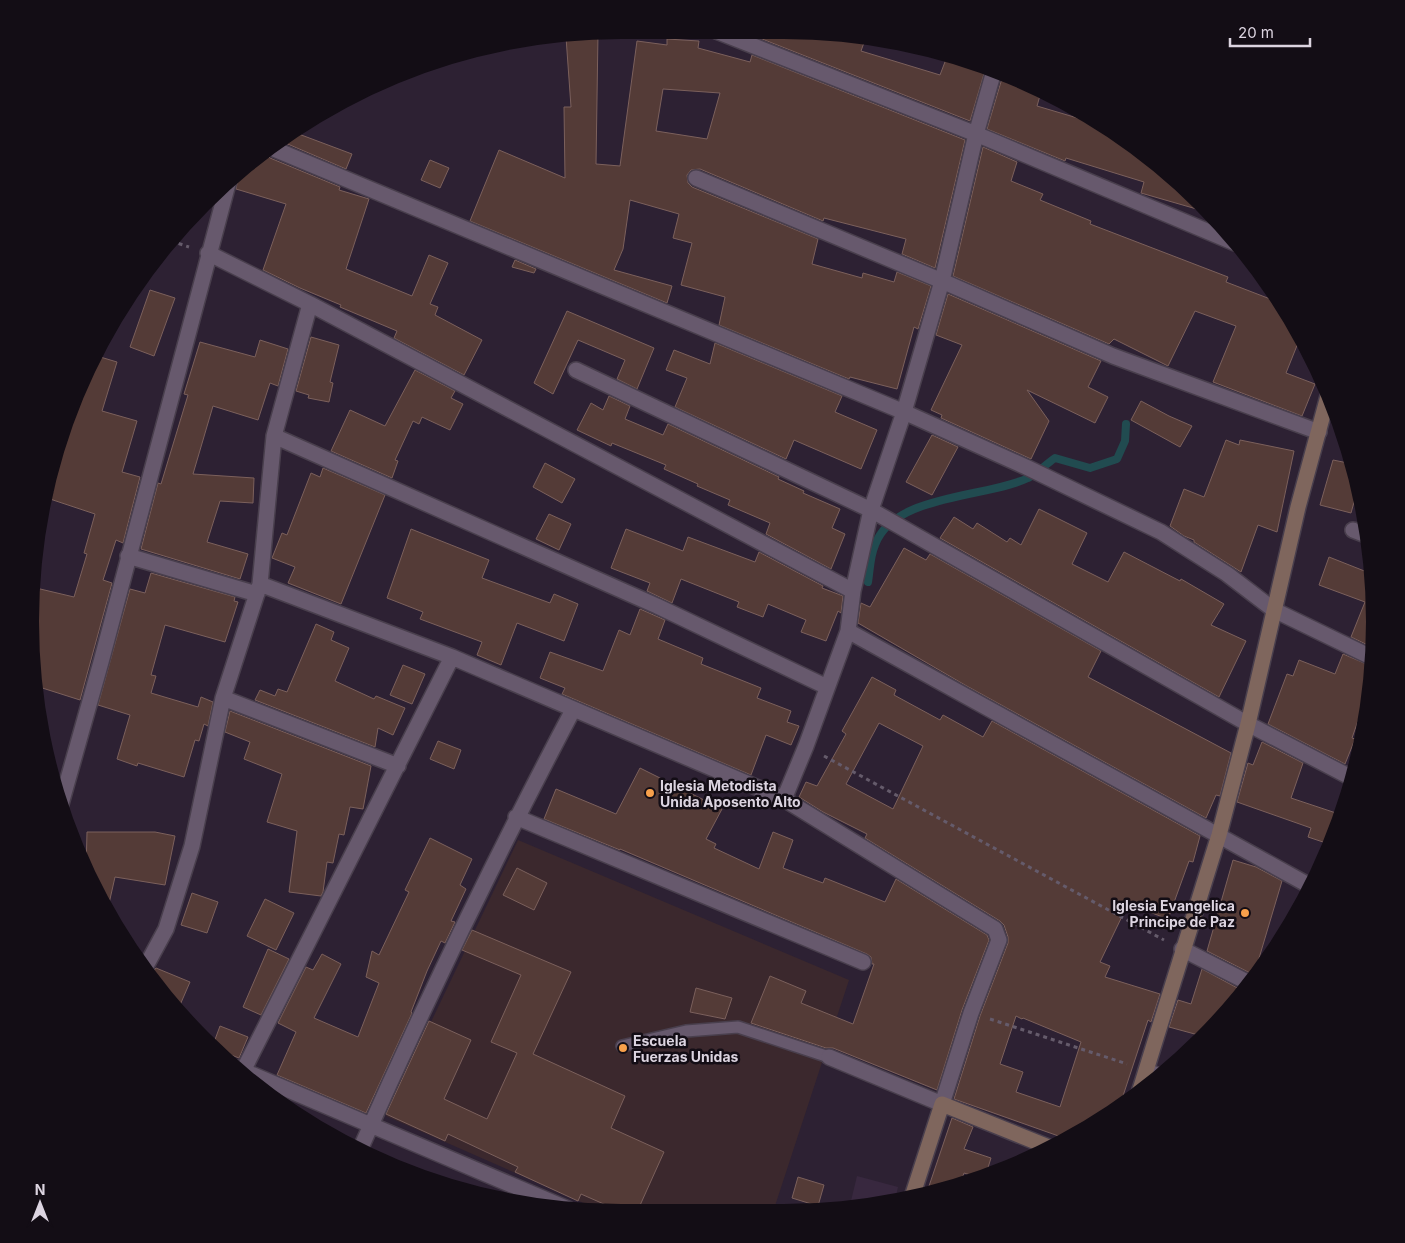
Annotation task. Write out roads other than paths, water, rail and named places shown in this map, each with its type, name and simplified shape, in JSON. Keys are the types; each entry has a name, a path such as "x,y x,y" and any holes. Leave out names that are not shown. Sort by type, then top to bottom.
{"street":[{"path":"736,39 976,134 1222,237"},
{"path":"784,800 848,631 853,591 942,281 976,134 992,78"},
{"path":"279,150 904,412 1026,467 1162,532 1228,574 1274,610 1365,654"},
{"path":"696,178 942,281 1113,356 1319,432"},
{"path":"65,791 225,194"},
{"path":"208,253 310,304 853,591"},
{"path":"149,961 166,929 192,846 224,698 258,589 274,436 310,304"},
{"path":"576,370 876,513 1248,724 1345,774"},
{"path":"1153,1072 1182,950 1219,835 1248,724 1298,508 1325,407"},
{"path":"274,436 658,606 827,687"},
{"path":"128,556 258,589 452,657 784,800 995,929 998,940 971,1013 915,1189"},
{"path":"848,631 1304,883"},
{"path":"243,1065 452,657"},
{"path":"224,698 398,766"},
{"path":"363,1143 406,1046 516,817 573,710"},
{"path":"516,817 863,962"},
{"path":"1182,950 1243,980"},
{"path":"829,1057 1041,1144"},
{"path":"259,1078 544,1199"}],"lane":[{"path":"622,1046 686,1031 738,1027 829,1057"}],"waterway":[{"path":"868,582 873,549 885,528 901,516 942,500 1010,485 1035,474 1055,458 1090,468 1117,459 1125,441 1126,424"}],"place":[{"name":"Iglesia Metodista Unida Aposento Alto","path":"650,793"},
{"name":"Iglesia Evangelica Principe de Paz","path":"1245,913"},
{"name":"Escuela Fuerzas Unidas","path":"623,1048"}]}
